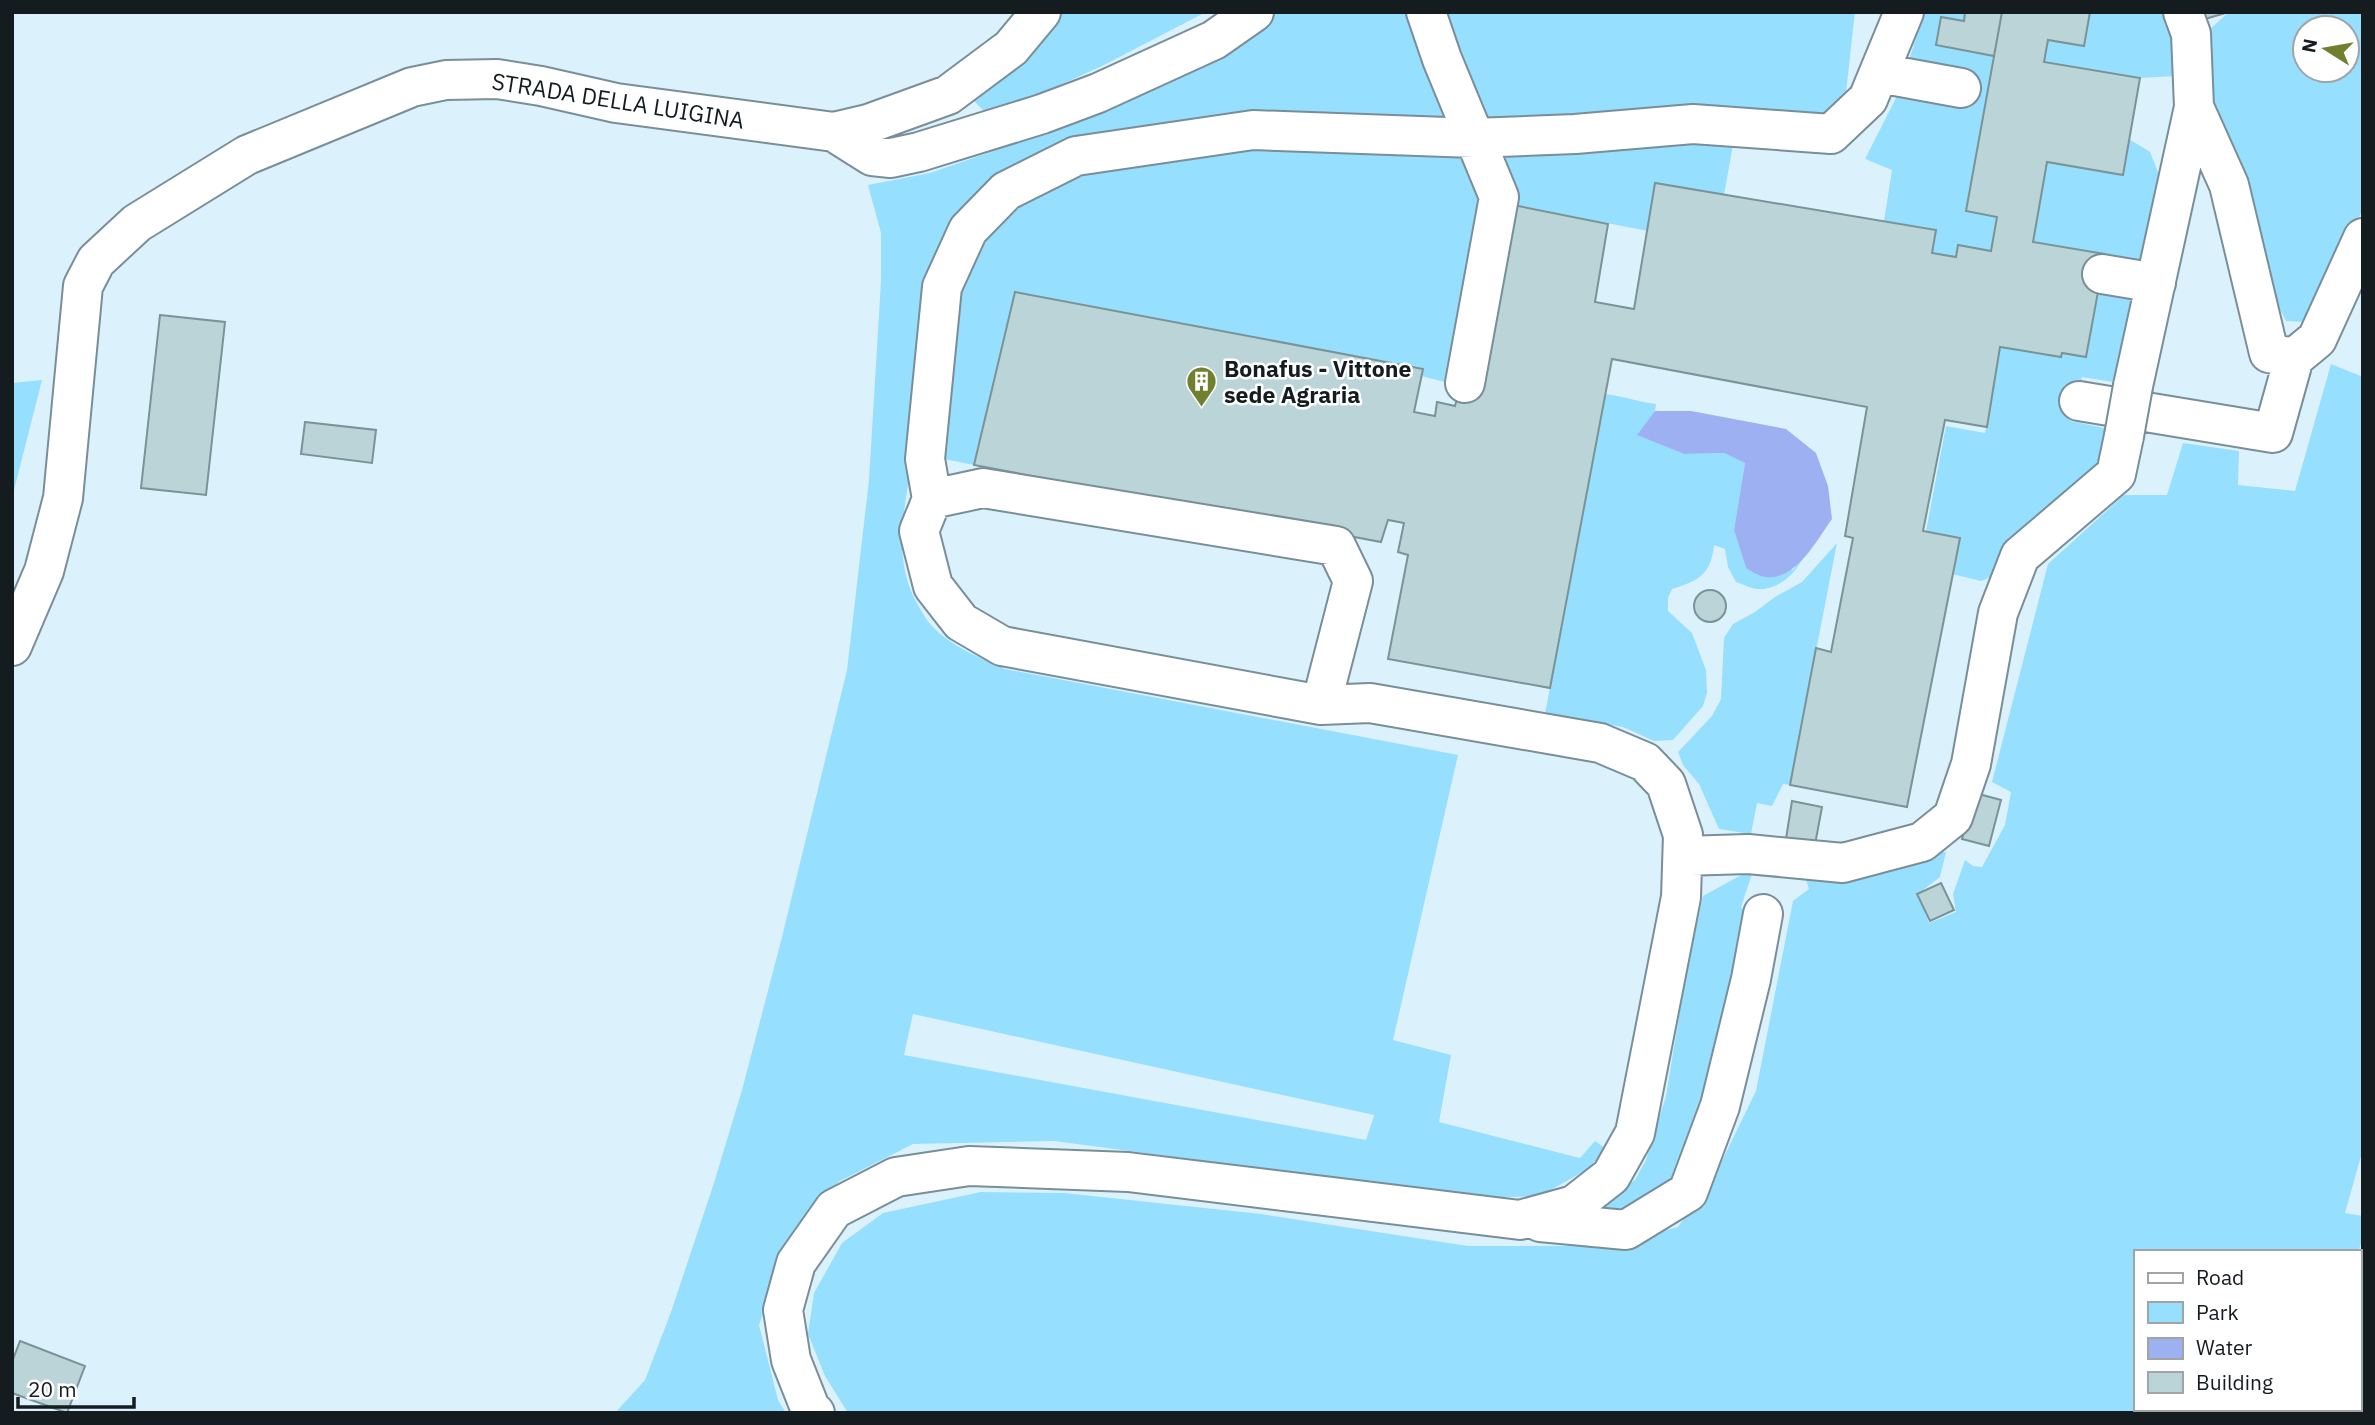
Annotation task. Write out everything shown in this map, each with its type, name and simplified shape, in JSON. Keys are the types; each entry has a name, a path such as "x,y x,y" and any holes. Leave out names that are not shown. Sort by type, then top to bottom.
{"street":[{"path":"834,132 868,124 948,94 1011,48 1041,12"},
{"name":"STRADA DELLA LUIGINA","path":"12,646 44,571 63,498 83,286 96,261 137,223 247,155 412,88 446,80 497,79 616,103 834,132 872,156 891,158 1042,114 1098,93 1214,40 1254,12"},
{"path":"1426,12 1442,59 1499,197 1465,383"},
{"path":"1520,1220 1574,1205 1611,1177 1635,1133 1681,897 1683,835 1666,784 1645,762 1601,743 1370,703 1321,705 1002,646 961,622 933,586 919,531 932,499 925,459 942,287 968,229 1006,191 1076,156 1253,130 1474,138 1575,134 1693,124 1831,134 1868,99 1904,12"},
{"path":"1683,856 1748,854 1843,863 1922,842 1953,817 1971,764 1998,613 2020,556 2116,474 2194,107 2191,34 2183,12"},
{"path":"1879,73 1961,88"},
{"path":"2194,107 2229,185 2269,353 2294,358"},
{"path":"2079,401 2273,433 2294,358 2317,339 2363,238"},
{"path":"2102,274 2155,283"},
{"path":"932,499 983,488 1336,546 1353,581 1321,705"},
{"path":"815,1413 810,1408 791,1360 783,1310 796,1263 834,1209 896,1177 969,1166 1128,1172 1520,1220 1626,1230 1688,1192 1720,1106 1751,979 1763,914"}],"green space":[{"path":"1054,12 1206,12 1104,65 990,117 966,93"},
{"path":"1272,12 1855,12 1846,92 1830,115 1623,120 1279,122 985,190 910,471 902,540 906,574 911,590 929,623 965,650 1005,669 1458,755 1393,1040 1451,1055 1439,1122 1580,1158 1595,1141 1606,1149 1588,1169 1540,1196 1487,1198 1054,1141 913,1144 838,1182 786,1246 759,1325 778,1400 786,1413 615,1413 645,1380 713,1186 742,1090 781,941 847,670 869,480 881,281 881,233 868,185 930,173 1094,116 1146,91","holes":["913,1014 1374,1115 1366,1140 904,1055"]},
{"path":"1924,12 1965,12 1964,21 1941,17 1936,45 1994,56 1966,211 1997,217 1991,251 1958,245 1956,257 1932,253 1936,230 1884,221 1892,170 1865,159 1899,92"},
{"path":"2090,12 2172,12 2176,76 2140,78 2044,62 2048,40 2084,46"},
{"path":"2229,12 2363,12 2363,209 2306,322 2286,321 2273,295 2207,107 2209,30"},
{"path":"2129,139 2150,152 2163,185 2149,262 2033,242 2047,162"},
{"path":"1699,141 1733,145 1724,195 1655,183 1648,231 1508,204 1457,385 1421,376 1422,369 1015,292 974,465 939,458 956,319 967,267 988,233 1010,208 1043,189 1082,175 1129,165 1233,151"},
{"path":"2099,293 2143,301 2125,384 2082,377 2071,421 2118,431 2113,449 1994,576 1981,581 1952,574 1960,538 1926,531 1946,426 1985,433 2000,347 2085,356"},
{"path":"2331,364 2363,377 2363,1149 2345,1213 2363,1216 2363,1238 2359,1250 2134,1250 2134,1411 2216,1413 848,1413 825,1376 808,1334 814,1293 842,1243 883,1213 981,1192 1064,1193 1261,1214 1468,1246 1604,1246 1678,1227 1717,1171 1756,1091 1793,901 1809,889 1804,874 1934,851 1946,852 1940,877 1918,894 1929,923 1956,912 1953,894 1965,860 1973,866 1982,867 2005,825 2011,792 1992,782 2048,564 2124,495 2167,495 2183,443 2239,451 2238,485 2295,491"},
{"path":"42,380 12,498 12,383"},
{"path":"1605,394 1656,404 1655,411 1638,435 1684,454 1724,453 1745,463 1734,530 1746,568 1793,570 1802,558 1795,570 1778,584 1765,589 1755,589 1736,582 1728,567 1725,549 1714,545 1710,563 1702,575 1672,589 1668,598 1668,611 1692,633 1706,670 1707,693 1703,706 1673,740 1654,741 1623,727 1545,714"},
{"path":"1837,543 1790,785 1783,784 1772,806 1757,803 1751,834 1719,829 1699,784 1683,765 1678,752 1712,716 1721,699 1724,638 1733,624 1802,582"},
{"path":"1754,868 1741,907 1745,912 1732,980 1683,1187 1645,1205 1591,1212 1635,1180 1646,1160 1666,1096 1687,968 1703,896"}],"water":[{"path":"1655,411 1691,411 1786,429 1816,453 1828,486 1832,519 1794,568 1773,577 1761,576 1746,568 1734,530 1745,463 1724,453 1684,454 1637,435"}],"building":[{"path":"1965,12 2002,12 1994,56 1936,45 1941,17 1964,21"},
{"name":"Bonafus - Vittone sede Agraria","path":"2002,12 2090,12 2084,46 2048,40 2044,62 2140,78 2123,175 2047,162 2033,242 2105,254 2086,357 2062,353 2061,357 2000,347 1987,427 1945,420 1923,531 1960,538 1907,807 1790,785 1816,648 1831,652 1853,538 1845,536 1867,407 1612,359 1550,688 1388,659 1408,555 1398,552 1404,523 1388,520 1381,542 974,465 1015,292 1423,369 1414,412 1435,416 1437,402 1455,406 1508,204 1608,224 1595,302 1634,309 1655,183 1936,230 1932,253 1956,257 1958,245 1991,251 1997,217 1966,211"},
{"path":"2203,12 2229,12 2205,19"},
{"path":"160,315 225,322 206,495 141,488"},
{"path":"305,422 376,430 372,463 301,454"},
{"path":"1710,590 1721,595 1726,606 1721,617 1710,622 1699,617 1694,606 1699,595"},
{"path":"1975,793 2001,800 1989,846 1962,839"},
{"path":"1792,801 1822,807 1814,850 1785,845"},
{"path":"1941,883 1954,910 1930,921 1917,894"},
{"path":"20,1341 85,1366 67,1413 12,1393 12,1362"},
{"path":"2215,1411 2319,1413 2216,1413"}],"place":[{"name":"Bonafus - Vittone sede Agraria","path":"1201,409"}]}
